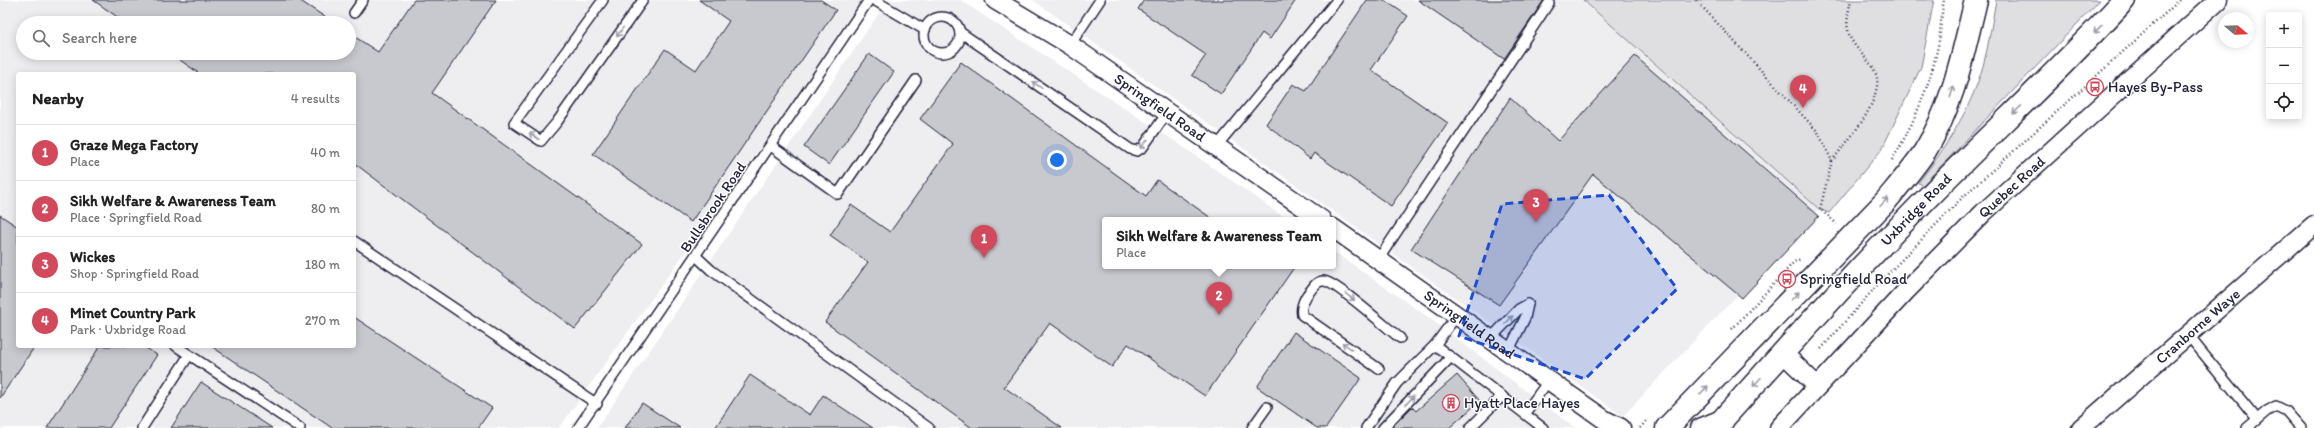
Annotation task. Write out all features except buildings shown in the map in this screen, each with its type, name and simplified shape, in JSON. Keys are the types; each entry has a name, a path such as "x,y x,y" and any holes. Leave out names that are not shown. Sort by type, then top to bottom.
{"main road":[{"name":"Uxbridge Road","path":"1669,424 1885,202 1914,166 1929,143 1951,97 1964,54 1976,0"},
{"name":"Uxbridge Road","path":"1721,423 1783,353 1931,194 2045,83 2124,0"}],"street":[{"name":"Springfield Road","path":"996,0 1070,45 1318,217"},
{"name":"Quebec Road","path":"1779,428 1906,291 1983,213 2218,0"},
{"name":"Cranborne Waye","path":"2081,428 2187,334 2314,226"},
{"name":"Springfield Road","path":"1336,230 1509,350 1607,424 1621,428"},
{"path":"1783,353 1817,386"},
{"path":"1700,428 1721,423"}],"lane":[{"path":"354,13 363,0"},
{"path":"603,0 514,123 541,141 557,122 643,0"},
{"name":"Bullsbrook Road","path":"578,428 597,404 869,0"},
{"path":"874,0 925,30"},
{"path":"1070,45 1100,0"},
{"path":"1216,147 1337,0"},
{"path":"1378,260 1549,3"},
{"path":"960,32 958,43 955,48 950,51 939,53 929,47 926,42 925,30 932,21 943,18 954,22 960,32 1130,150 1137,152 1143,147 1167,113"},
{"path":"771,146 838,194 916,80"},
{"path":"356,242 597,404"},
{"path":"696,256 711,270 929,428"},
{"path":"1378,369 1302,315 1301,310 1307,293 1317,283 1324,281 1329,283 1350,297 1400,338"},
{"path":"1491,338 1519,309 1528,304 1525,318 1509,350"},
{"path":"1366,428 1397,383 1436,345 1457,315"},
{"path":"2187,334 2257,419"},
{"path":"1436,345 1543,428"},
{"path":"179,348 300,428"},
{"path":"142,428 189,355"},
{"path":"1383,428 1451,357"},
{"path":"1525,413 1549,380"},
{"path":"1470,428 1502,396"},
{"path":"1252,428 1267,407"},
{"path":"2247,428 2272,408 2280,407 2301,428"}],"path":[{"path":"1696,0 1818,132 1832,161"},
{"path":"1844,221 1839,226 1820,209 1832,161 1867,115 1878,84 1873,68 1857,50 1848,32 1848,16 1851,0"},
{"path":"1888,166 1906,135 1925,91 1938,47 1944,0"},
{"name":"Uxbridge Road","path":"1821,349 1881,281 1964,196 2180,0"}],"highlighted area":[{"path":"1609,195 1677,289 1585,379 1459,336 1502,204"}],"shaded area":[{"path":"0,0 866,0 559,428 0,428"},
{"path":"888,0 960,0 1179,144 1284,217 1102,217 1102,269 1336,269 1336,253 1428,317 1575,428 597,428"},
{"path":"1033,0 1583,0 1819,209 1623,416"},
{"path":"1583,0 1934,0 1921,67 1882,149 1829,213 1819,209"},
{"path":"1996,0 2100,0 1923,185 1918,183 1956,128 1972,98 1985,58"}],"place":[{"name":"Hayes By-Pass","path":"2095,87"},
{"name":"Minet Country Park","path":"1803,108"},
{"name":"Wickes","path":"1536,222"},
{"name":"Graze Mega Factory","path":"984,258"},
{"name":"Springfield Road","path":"1787,279"},
{"name":"Sikh Welfare & Awareness Team","path":"1219,315"},
{"name":"Hyatt Place Hayes","path":"1451,403"}]}
